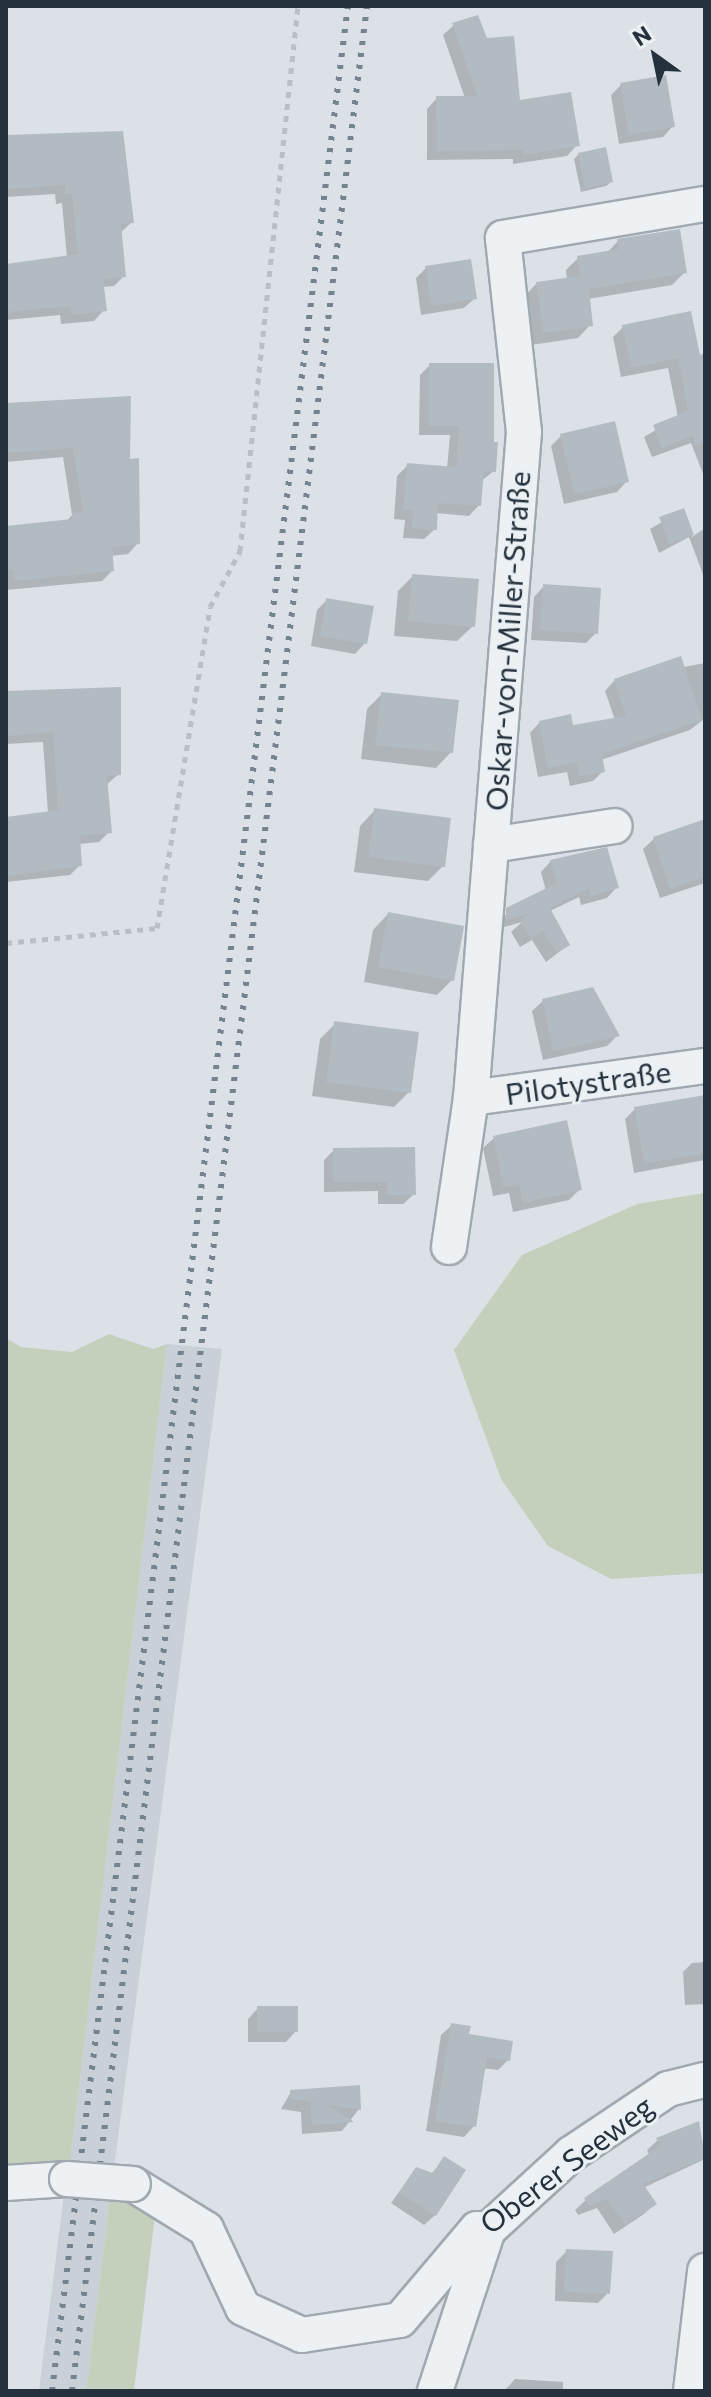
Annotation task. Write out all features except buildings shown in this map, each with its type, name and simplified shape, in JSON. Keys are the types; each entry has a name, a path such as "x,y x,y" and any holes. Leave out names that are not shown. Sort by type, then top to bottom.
{"street":[{"name":"Oskar-von-Miller-Straße","path":"449,1247 471,1098 524,432 503,238 705,204"},
{"path":"491,845 615,826"},
{"name":"Pilotystraße","path":"471,1098 705,1066"},
{"name":"Oberer Seeweg","path":"6,2183 67,2179 133,2184 206,2229 243,2308 302,2335 400,2320 477,2229 488,2230 571,2154 668,2089 705,2080"},
{"path":"435,2391 488,2230"},
{"path":"691,2391 705,2271"}],"path":[{"path":"6,943 157,928 210,607 240,551 298,6"}],"shaded area":[{"path":"167,1344 222,1349 113,2175 69,2172"},
{"path":"65,2186 111,2189 86,2391 39,2391"}],"green space":[{"path":"705,1193 705,1573 611,1579 548,1546 501,1479 454,1350 522,1255 637,1204"},
{"path":"109,1334 153,1349 167,1344 69,2172 6,2176 6,1338 21,1347 72,1352"},
{"path":"111,2189 156,2206 134,2391 86,2391"}],"railway":[{"path":"52,2391 348,6"},
{"path":"72,2391 367,6"}]}
